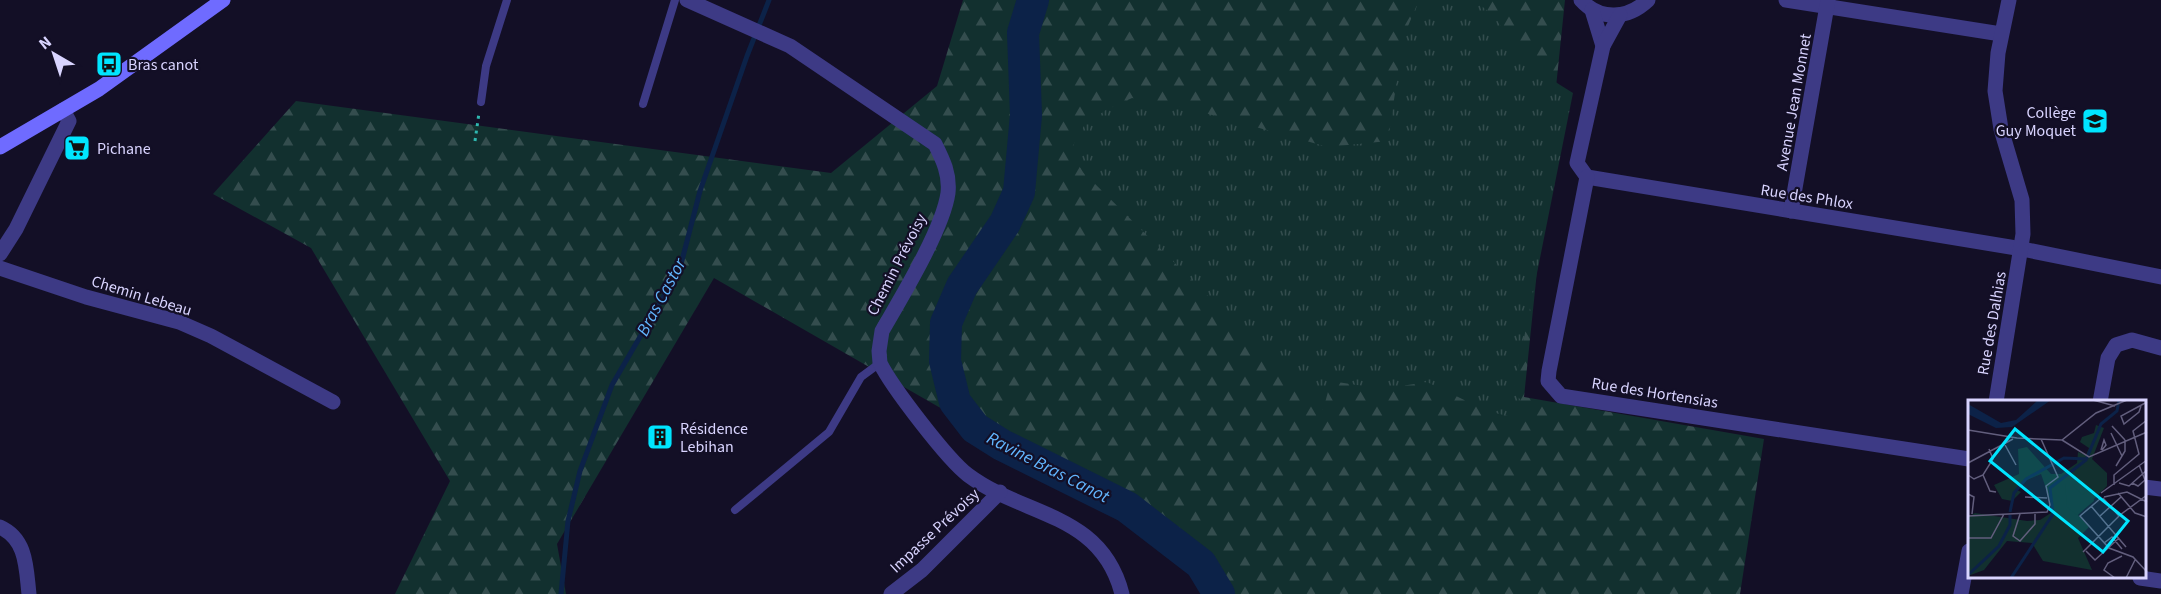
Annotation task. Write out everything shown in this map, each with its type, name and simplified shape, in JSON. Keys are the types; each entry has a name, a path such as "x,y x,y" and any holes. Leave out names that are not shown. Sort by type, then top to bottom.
{"street":[{"path":"0,147 99,89 223,0"},
{"name":"Chemin Prévoisy","path":"687,0 790,46 935,144 946,165 948,192 939,222 882,331 880,363"},
{"path":"1586,5 1601,14 1620,15 1631,12 1648,0"},
{"path":"1786,0 1828,4 2001,34"},
{"name":"Rue des Dalhias","path":"1996,400 2022,249 2022,200 2001,129 1995,91 2001,34 2008,0"},
{"name":"Avenue Jean Monnet","path":"1791,211 1828,4"},
{"path":"1586,5 1603,45"},
{"path":"1587,177 1577,163 1603,45 1620,15"},
{"path":"0,254 16,229 69,121 63,110"},
{"name":"Rue des Phlox","path":"1587,177 2022,249 2161,278"},
{"name":"Rue des Hortensias","path":"1587,177 1549,371 1548,381 1561,396 1968,459"},
{"name":"Chemin Lebeau","path":"0,268 86,297 179,322 211,336 333,402"},
{"path":"2100,400 2108,358 2116,345 2132,340 2161,348"},
{"path":"880,363 951,458 968,475 1056,518 1093,542 1116,571 1122,594"},
{"path":"2146,487 2161,489"},
{"name":"Impasse Prévoisy","path":"891,594 922,570 1000,492"},
{"path":"0,527 15,538 25,554 29,594"},
{"path":"1961,594 1968,556"},
{"path":"2146,579 2161,581"}],"lane":[{"path":"481,102 486,66 507,0"},
{"path":"643,104 675,0"},
{"path":"735,510 829,432 861,376 880,363"}],"path":[{"path":"475,141 481,102"}],"green space":[{"path":"963,0 1565,0 1524,397 1764,439 1740,594 1206,594 1205,587 1085,491 714,278 557,544 566,594 395,594 450,481 311,248 213,194 296,101 831,173 937,86"},
{"path":"1419,0 1466,0 1476,3 1492,14 1532,66 1573,93 1513,393 1520,399 1516,418 1487,411 1427,382 1382,389 1331,381 1323,410 1083,172 1070,151 1085,124 1106,110 1132,98 1183,107 1328,147 1388,141 1403,38"}],"waterway":[{"name":"Bras Castor","path":"561,594 568,521 580,471 612,385 680,268 700,191 769,0"},
{"name":"Ravine Bras Canot","path":"1033,0 1023,33 1026,115 1019,192 1005,223 962,286 946,323 945,361 955,402 975,428 1002,445 1127,507 1201,564 1219,594"}],"place":[{"name":"Bras canot","path":"109,64"},
{"name":"Collège Guy Moquet","path":"2095,121"},
{"name":"Pichane","path":"77,148"},
{"name":"Résidence Lebihan","path":"660,437"}]}
